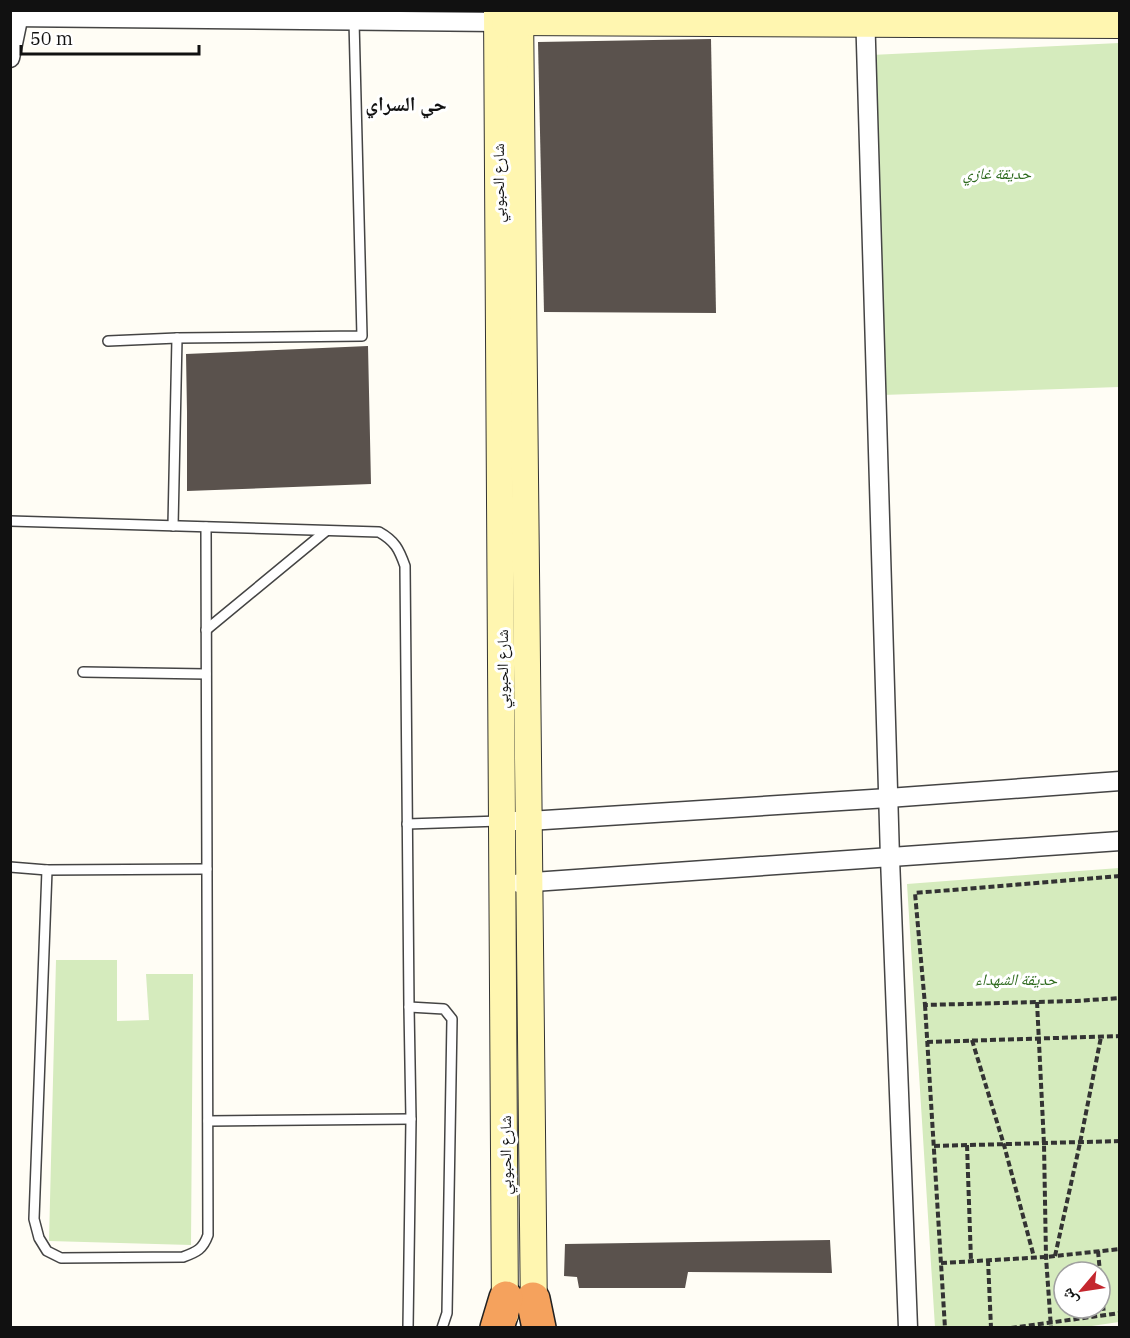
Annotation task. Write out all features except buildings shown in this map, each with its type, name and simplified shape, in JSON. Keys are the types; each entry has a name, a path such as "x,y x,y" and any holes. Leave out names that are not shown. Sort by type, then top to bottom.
{"main road":[{"path":"508,16 865,17 1119,25"},
{"name":"شارع الحبوبي","path":"508,16 503,883 519,1318"},
{"name":"شارع الحبوبي","path":"508,16 529,821 519,1318"}],"street":[{"path":"10,58 16,15 508,16"},
{"path":"865,17 888,798 908,1328"},
{"path":"503,821 1119,782"},
{"path":"503,883 1119,841"}],"lane":[{"path":"108,341 362,336 354,16"},
{"path":"173,526 177,338"},
{"path":"10,521 379,532 390,539 400,551 405,566 411,1119 408,1328"},
{"path":"47,870 34,1219 39,1238 47,1251 61,1258 183,1257 195,1253 204,1246 208,1235 206,527"},
{"path":"206,630 326,531"},
{"path":"83,672 206,674"},
{"path":"407,824 503,821"},
{"path":"10,867 47,870 207,869"},
{"path":"409,1007 444,1009 452,1019 447,1313 442,1328"},
{"path":"208,1121 411,1119"}],"path":[{"path":"945,1328 925,1005 915,893 1119,876"},
{"path":"925,1005 1119,998"},
{"path":"1037,1002 1050,1325"},
{"path":"1055,1256 1101,1036"},
{"path":"927,1042 1119,1036"},
{"path":"972,1040 1004,1145 1034,1257"},
{"path":"934,1146 1119,1141"},
{"path":"967,1145 971,1261"},
{"path":"941,1263 1046,1257 1119,1249"},
{"path":"1098,1251 1099,1260"},
{"path":"988,1260 991,1328"},
{"path":"1011,1328 1080,1320"}],"green space":[{"name":"حديقة غازي","path":"1119,43 1119,387 882,395 871,55"},
{"name":"حديقة الشهداء","path":"1119,868 1119,1322 1078,1328 935,1327 907,884"},
{"path":"56,960 117,960 117,1021 149,1020 146,974 193,974 191,1245 49,1241"}],"district":[{"name":"حي السراي","path":"406,103"}]}
